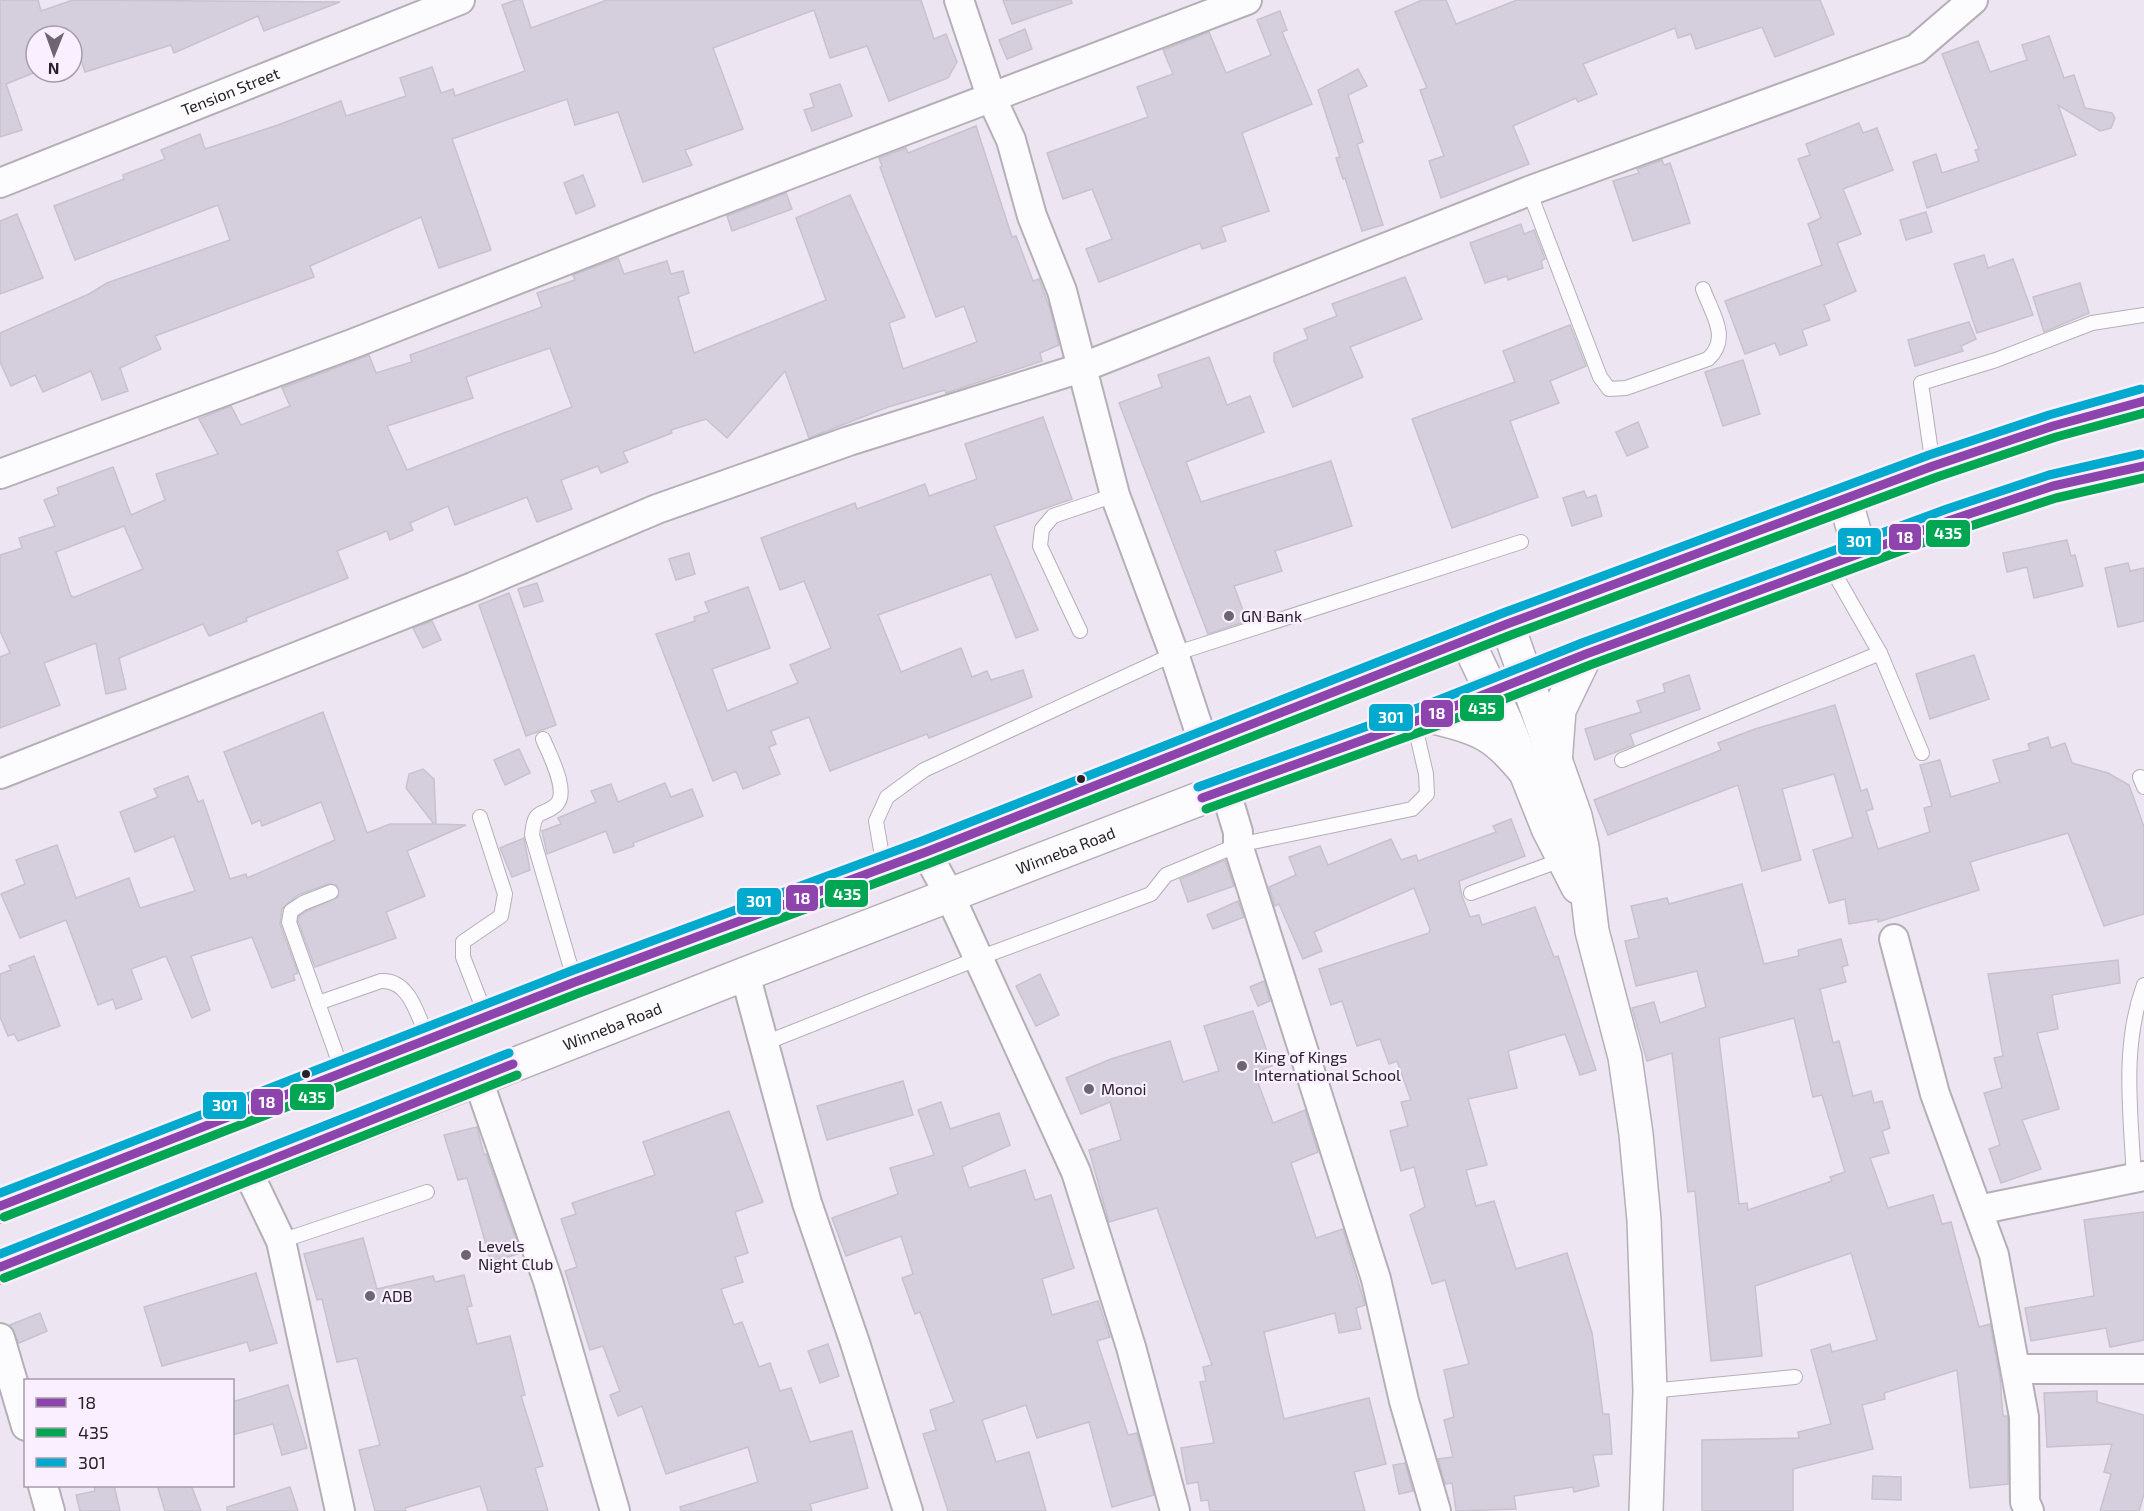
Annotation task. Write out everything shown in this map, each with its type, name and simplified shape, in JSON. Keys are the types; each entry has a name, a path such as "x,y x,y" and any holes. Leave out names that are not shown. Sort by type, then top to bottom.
{"main road":[{"path":"0,1206 486,1016 926,852 1507,624 1933,466 2053,426 2144,401"},
{"name":"Winneba Road","path":"0,1267 477,1077 1225,789 1492,693 1586,654 1860,552 2053,486 2144,466"},
{"path":"1845,500 1860,552"},
{"path":"1507,624 1527,678 1542,770 1548,828 1587,905"},
{"path":"1467,640 1492,693 1575,816 1582,847 1587,905 1625,1057 1636,1134 1645,1242 1650,1391 1646,1511"},
{"path":"1542,770 1559,710 1586,654"},
{"path":"1422,719 1488,734 1542,770"}],"street":[{"name":"Tension Street","path":"0,183 460,0"},
{"path":"959,0 992,99 1011,140 1032,216 1062,291 1115,495 1174,654 1203,742"},
{"path":"0,474 352,344 1247,0"},
{"path":"0,774 473,587 657,509 849,441 1081,368 1529,191 1916,49 1973,0"},
{"path":"1225,789 1238,832 1238,845 1376,1279 1404,1401 1436,1511"},
{"path":"926,852 950,896 1076,1172 1131,1347 1175,1511"},
{"path":"1894,939 1935,1094 1994,1255 2017,1369 2024,1417 2025,1502 2029,1511"},
{"path":"745,974 807,1203 855,1343 908,1511"},
{"path":"477,1077 548,1281 615,1511"},
{"path":"247,1170 281,1241 340,1511"},
{"path":"1978,1210 2139,1178"},
{"path":"0,1338 24,1419"},
{"path":"2017,1369 2144,1369"},
{"path":"44,1487 50,1511"}],"lane":[{"path":"1529,191 1600,377 1609,389 1626,388 1708,359 1718,350 1721,337 1702,289"},
{"path":"1933,466 1921,383 1996,360 2092,323 2144,315"},
{"path":"1080,631 1040,546 1042,529 1053,516 1115,495"},
{"path":"884,868 876,821 886,797 924,770 1174,654 1521,542"},
{"path":"1829,564 1880,653 1922,753"},
{"path":"1622,760 1880,653"},
{"path":"765,1043 978,958 1151,894 1166,875 1238,845 1412,809 1427,794 1422,719"},
{"path":"543,739 560,782 561,795 556,805 540,812 534,823 532,835 575,982"},
{"path":"480,817 505,894 501,916 463,942 463,957 486,1016"},
{"path":"1471,893 1564,859"},
{"path":"331,892 303,903 291,911 289,922 343,1073"},
{"path":"318,1004 381,981 392,980 404,988 428,1039"},
{"path":"2139,1178 2129,1060 2136,1006 2144,984"},
{"path":"281,1241 427,1192"},
{"path":"1650,1391 1795,1377"}],"building":[{"path":"0,0 38,0 41,11 73,0 340,2 264,31 258,16 174,53 171,45 85,72 84,24 24,24 24,77 6,84 22,130 0,137"},
{"path":"522,0 531,28 607,0 921,0 934,39 946,34 957,62 948,78 889,101 867,46 830,58 814,10 713,48 743,129 685,150 692,165 643,182 618,112 575,125 567,99 452,139 491,250 439,268 421,217 310,266 314,277 155,336 161,349 120,368 128,391 102,400 91,371 43,392 35,375 11,386 0,362 0,333 89,294 107,283 230,240 218,205 75,260 54,206 124,179 123,175 165,159 161,150 200,134 205,149 341,101 346,116 406,96 400,78 432,67 441,93 453,89 455,96 525,71 502,5"},
{"path":"1003,0 1071,0 1072,3 1012,24"},
{"path":"1422,0 1446,0 1456,24 1517,0 1820,0 1834,34 1775,57 1762,27 1696,49 1691,34 1678,38 1675,28 1583,64 1597,94 1578,102 1576,98 1513,126 1529,164 1441,198 1429,161 1444,156 1420,90 1427,88 1395,12"},
{"path":"1280,11 1287,30 1282,32 1312,104 1242,133 1269,211 1221,227 1226,241 1202,249 1200,243 1099,282 1086,249 1112,239 1092,189 1063,199 1047,153 1148,117 1137,87 1173,74 1163,50 1209,32 1226,73 1271,55 1257,20"},
{"path":"1025,29 1032,49 1007,59 999,40"},
{"path":"2049,36 2064,78 2074,75 2085,108 2112,113 2115,118 2111,128 2100,131 2058,105 2076,155 1927,208 1913,162 1936,154 1942,173 1979,161 1975,150 1979,149 1942,54 1978,41 1990,72 2027,60 2022,45"},
{"path":"1358,69 1367,86 1348,95 1363,142 1357,144 1383,225 1362,231 1336,158 1340,157 1318,90"},
{"path":"840,84 852,116 812,131 804,110 814,107 810,94"},
{"path":"1859,123 1863,133 1877,128 1893,170 1843,189 1861,234 1837,243 1856,291 1824,305 1830,320 1802,330 1807,345 1780,355 1775,343 1745,354 1725,301 1822,265 1808,224 1821,218 1798,159 1810,155 1806,144"},
{"path":"976,126 1012,237 1016,236 1033,281 1039,279 1050,309 1059,345 1040,353 1042,361 946,393 945,390 888,407 809,438 785,371 727,438 706,419 671,430 672,433 623,452 628,462 601,473 598,466 561,480 572,509 537,522 527,497 455,525 448,506 410,523 413,530 390,540 387,531 337,551 348,578 246,618 247,621 209,636 203,624 119,658 126,689 106,694 96,643 44,663 60,705 0,728 0,657 10,653 0,631 0,555 22,548 19,538 55,526 44,500 59,494 57,488 113,467 131,515 165,500 156,474 218,454 199,419 231,406 241,425 290,406 282,388 369,355 376,373 412,362 410,355 542,307 537,293 575,280 573,275 618,258 624,274 667,261 671,274 683,271 689,293 678,297 694,353 826,300 796,218 850,195 905,317 889,323 903,369 977,342 964,306 936,317 880,167 882,166 879,158 906,148 908,153","holes":["550,348 572,407 407,470 387,426 473,398 466,377","124,526 143,569 75,597 71,596 56,552"]},
{"path":"1662,160 1664,165 1670,163 1690,223 1633,241 1613,181 1639,173 1637,169"},
{"path":"583,175 595,206 576,214 564,183"},
{"path":"786,193 792,209 732,231 727,216"},
{"path":"1926,212 1932,232 1906,240 1900,220"},
{"path":"17,214 43,278 0,294 0,221"},
{"path":"1521,224 1524,234 1534,230 1545,259 1541,261 1543,268 1508,280 1507,276 1485,283 1470,243"},
{"path":"1984,255 1988,268 2013,259 2033,315 1977,333 1954,264"},
{"path":"1405,277 1422,319 1350,347 1363,377 1293,407 1274,361 1274,353 1308,339 1304,329 1337,316 1332,304"},
{"path":"2080,283 2089,313 2044,332 2033,297"},
{"path":"1969,322 1976,339 1961,346 1963,351 1915,366 1908,340"},
{"path":"1570,325 1586,366 1550,381 1559,403 1510,421 1538,497 1452,528 1412,419 1515,382 1503,351"},
{"path":"1209,357 1227,405 1250,396 1264,432 1186,462 1201,502 1331,461 1352,526 1275,551 1282,571 1234,586 1247,621 1208,634 1119,403 1162,387 1158,375"},
{"path":"1743,360 1760,414 1723,426 1705,372"},
{"path":"1043,417 1072,499 994,526 1038,630 1016,638 991,574 878,615 901,672 961,648 972,677 987,671 991,680 1023,670 1032,697 929,738 927,734 830,771 809,717 771,731 776,744 769,747 780,774 743,789 736,771 713,781 656,634 695,621 694,617 709,612 705,602 748,587 770,648 712,669 727,711 798,683 790,665 831,648 804,581 780,590 761,538 855,503 857,509 925,484 929,496 977,479 965,444"},
{"path":"1638,422 1648,447 1627,456 1616,432"},
{"path":"1584,491 1587,498 1596,495 1602,516 1572,526 1563,498"},
{"path":"2067,540 2071,556 2075,555 2083,586 2034,598 2027,567 2007,572 2003,553"},
{"path":"689,553 695,574 676,580 669,559"},
{"path":"2128,563 2130,571 2144,568 2144,621 2118,627 2105,568"},
{"path":"537,583 543,601 524,607 518,589"},
{"path":"509,593 556,725 526,736 479,605"},
{"path":"432,621 441,640 423,648 413,628"},
{"path":"1974,655 1989,699 1930,719 1916,674"},
{"path":"1689,675 1700,709 1630,734 1634,745 1595,760 1585,729 1641,712 1637,701 1665,692 1663,684"},
{"path":"1835,705 1861,791 1867,789 1873,809 1866,811 1878,849 1930,832 1924,808 1932,806 1920,765 1940,760 1951,797 2000,782 1993,760 2030,750 2028,744 2048,737 2051,748 2065,743 2072,763 2108,773 2129,785 2144,827 2144,914 2104,926 2068,833 1970,862 1979,890 1878,922 1878,919 1849,924 1845,899 1829,903 1813,850 1853,837 1834,774 1782,789 1801,860 1762,871 1738,785 1608,835 1594,800 1721,750 1718,743 1755,729"},
{"path":"323,712 367,833 390,824 434,824 406,788 409,774 423,769 434,779 436,824 466,825 407,851 425,896 386,912 396,938 315,967 298,921 299,916 338,897 337,885 328,884 298,895 282,909 280,924 298,973 293,975 295,980 272,988 252,937 191,956 210,1010 192,1018 166,956 131,969 142,999 116,1009 113,999 98,1005 66,920 20,938 1,894 25,884 16,860 57,845 76,898 129,878 140,908 195,891 174,836 135,852 120,812 158,797 154,789 188,776 198,802 203,800 230,879 246,874 247,878 335,840 321,802 262,826 260,820 252,824 224,752"},
{"path":"519,749 530,773 505,785 494,760"},
{"path":"665,783 671,797 692,789 703,816 633,843 634,846 614,853 606,831 547,854 542,831 561,824 558,818 596,802 591,791 611,784 618,802"},
{"path":"1511,819 1525,856 1459,881 1462,896 1470,917 1479,915 1482,925 1535,907 1554,957 1558,956 1596,1070 1580,1075 1565,1034 1508,1051 1517,1088 1468,1099 1487,1165 1466,1170 1476,1206 1494,1201 1516,1269 1567,1253 1592,1333 1603,1414 1609,1414 1612,1454 1593,1455 1599,1486 1574,1492 1573,1487 1514,1496 1516,1509 1456,1511 1452,1483 1445,1484 1438,1459 1453,1457 1444,1420 1454,1417 1444,1370 1469,1364 1445,1280 1432,1284 1410,1215 1425,1207 1414,1167 1401,1171 1390,1131 1408,1126 1401,1102 1411,1100 1397,1061 1389,1064 1380,1039 1357,1046 1342,1001 1331,1005 1319,969 1429,933 1430,929 1414,888 1314,932 1322,951 1303,959 1279,904 1275,906 1269,887 1296,875 1289,857 1320,846 1328,865 1391,839 1401,860 1416,855 1418,861 1496,832 1493,826"},
{"path":"524,838 530,870 512,877 500,848"},
{"path":"1225,860 1234,886 1188,902 1180,879"},
{"path":"1742,884 1764,964 1799,956 1798,950 1841,939 1848,965 1842,967 1846,982 1820,989 1833,1043 1839,1041 1853,1096 1871,1091 1874,1103 1882,1101 1890,1128 1882,1131 1889,1153 1870,1158 1888,1208 1933,1195 1942,1224 1951,1222 1979,1327 1990,1324 2000,1378 2003,1416 2007,1416 2008,1419 2008,1484 1970,1488 1957,1370 1884,1393 1885,1399 1862,1405 1873,1449 1793,1469 1793,1511 1702,1511 1702,1440 1799,1438 1798,1432 1831,1424 1811,1350 1830,1344 1832,1352 1877,1340 1851,1253 1755,1286 1762,1356 1711,1361 1695,1191 1688,1192 1672,1053 1647,1061 1632,1008 1654,1002 1660,1023 1706,1007 1697,971 1636,986 1625,941 1639,938 1631,906 1667,898 1669,904","holes":["1794,1018 1813,1097 1822,1095 1845,1172 1830,1177 1832,1181 1748,1210 1747,1203 1739,1204 1719,1038"]},
{"path":"1238,901 1244,917 1213,929 1207,915"},
{"path":"34,956 60,1026 18,1041 14,1034 8,1036 0,1017 0,974 11,970 9,966"},
{"path":"2118,960 2120,983 2052,995 2058,1029 2037,1033 2059,1109 2022,1120 2041,1169 2001,1183 1989,1149 2000,1145 1984,1093 2002,1088 1994,1058 2003,1056 1988,974"},
{"path":"1040,974 1059,1015 1036,1026 1016,986"},
{"path":"1264,981 1270,1001 1258,1006 1250,987"},
{"path":"1253,1011 1272,1066 1263,1069 1267,1081 1258,1083 1273,1123 1305,1110 1318,1152 1291,1163 1316,1238 1343,1229 1365,1305 1356,1308 1361,1329 1339,1333 1335,1313 1264,1332 1284,1419 1369,1398 1386,1464 1354,1472 1365,1511 1210,1511 1208,1500 1201,1501 1198,1482 1187,1484 1181,1448 1214,1443 1200,1382 1206,1381 1203,1367 1212,1365 1157,1208 1109,1222 1089,1150 1121,1140 1110,1102 1081,1114 1066,1078 1111,1059 1170,1041 1183,1082 1219,1071 1204,1026"},
{"path":"903,1081 913,1115 827,1140 817,1106"},
{"path":"941,1102 950,1129 999,1113 1010,1145 962,1167 969,1188 1025,1170 1035,1200 1051,1195 1074,1268 1042,1279 1052,1315 1098,1301 1110,1337 1097,1341 1128,1435 1137,1433 1154,1495 1112,1507 1089,1422 1037,1438 1026,1405 982,1420 996,1462 1029,1452 1046,1511 948,1511 923,1434 936,1430 930,1410 954,1402 920,1312 915,1314 902,1278 913,1274 901,1236 846,1256 832,1218 898,1194 890,1168 934,1155 918,1110"},
{"path":"729,1111 763,1202 735,1212 748,1253 735,1257 743,1282 721,1289 734,1325 742,1322 759,1367 770,1363 780,1391 791,1388 810,1442 852,1431 868,1488 810,1504 812,1511 681,1511 680,1507 758,1482 748,1447 666,1474 642,1406 618,1416 610,1395 620,1391 603,1346 590,1350 565,1271 577,1267 561,1219 576,1214 572,1203 655,1175 643,1142"},
{"path":"477,1127 484,1155 486,1154 521,1253 491,1262 467,1178 458,1180 444,1135"},
{"path":"2144,1212 2144,1340 2110,1347 2106,1328 2031,1341 2025,1308 2094,1296 2084,1220"},
{"path":"363,1238 377,1289 433,1276 435,1282 464,1275 472,1306 467,1307 477,1344 510,1336 525,1395 521,1396 543,1466 535,1468 548,1511 488,1511 480,1486 405,1508 406,1511 375,1511 359,1450 380,1445 357,1358 337,1362 322,1299 317,1300 304,1254"},
{"path":"256,1273 277,1343 250,1351 247,1342 162,1366 144,1307"},
{"path":"40,1313 47,1331 19,1343 10,1325"},
{"path":"828,1344 839,1376 820,1383 808,1351"},
{"path":"288,1385 307,1448 282,1455 273,1424 234,1434 234,1401"},
{"path":"2097,1391 2097,1402 2144,1415 2144,1494 2139,1511 2100,1511 2111,1474 2104,1472 2112,1444 2047,1447 2044,1393"},
{"path":"1405,1463 1413,1491 1399,1494 1393,1465"},
{"path":"1873,1476 1901,1477 1901,1500 1872,1499"},
{"path":"94,1487 114,1487 120,1511 80,1511 76,1495 95,1491"},
{"path":"158,1487 192,1487 201,1511 165,1511"},
{"path":"290,1487 298,1511 227,1511 227,1507"}],"transit line":[{"name":"301","path":"0,1193 571,971 922,841 1503,613 1929,455 2049,415 2141,389"},
{"name":"18","path":"0,1206 575,982 926,852 1507,624 1933,466 2053,426 2144,401"},
{"name":"435","path":"4,1217 579,993 930,863 1511,635 1937,477 2056,437 2144,413"},
{"name":"301","path":"1198,787 1426,705 1582,643 1947,509 2049,475 2141,454"},
{"name":"18","path":"1202,798 1430,716 1586,654 1951,520 2053,486 2144,466"},
{"name":"435","path":"1206,809 1434,727 1590,665 1955,531 2056,498 2144,478"},
{"name":"301","path":"0,1254 509,1053"},
{"name":"18","path":"0,1267 513,1064"},
{"name":"435","path":"4,1278 517,1075"}],"place":[{"name":"GN Bank","path":"1229,616"},
{"name":"King of Kings International School","path":"1242,1066"},
{"name":"Monoi","path":"1089,1089"},
{"name":"Levels Night Club","path":"466,1255"},
{"name":"ADB","path":"370,1296"}]}
